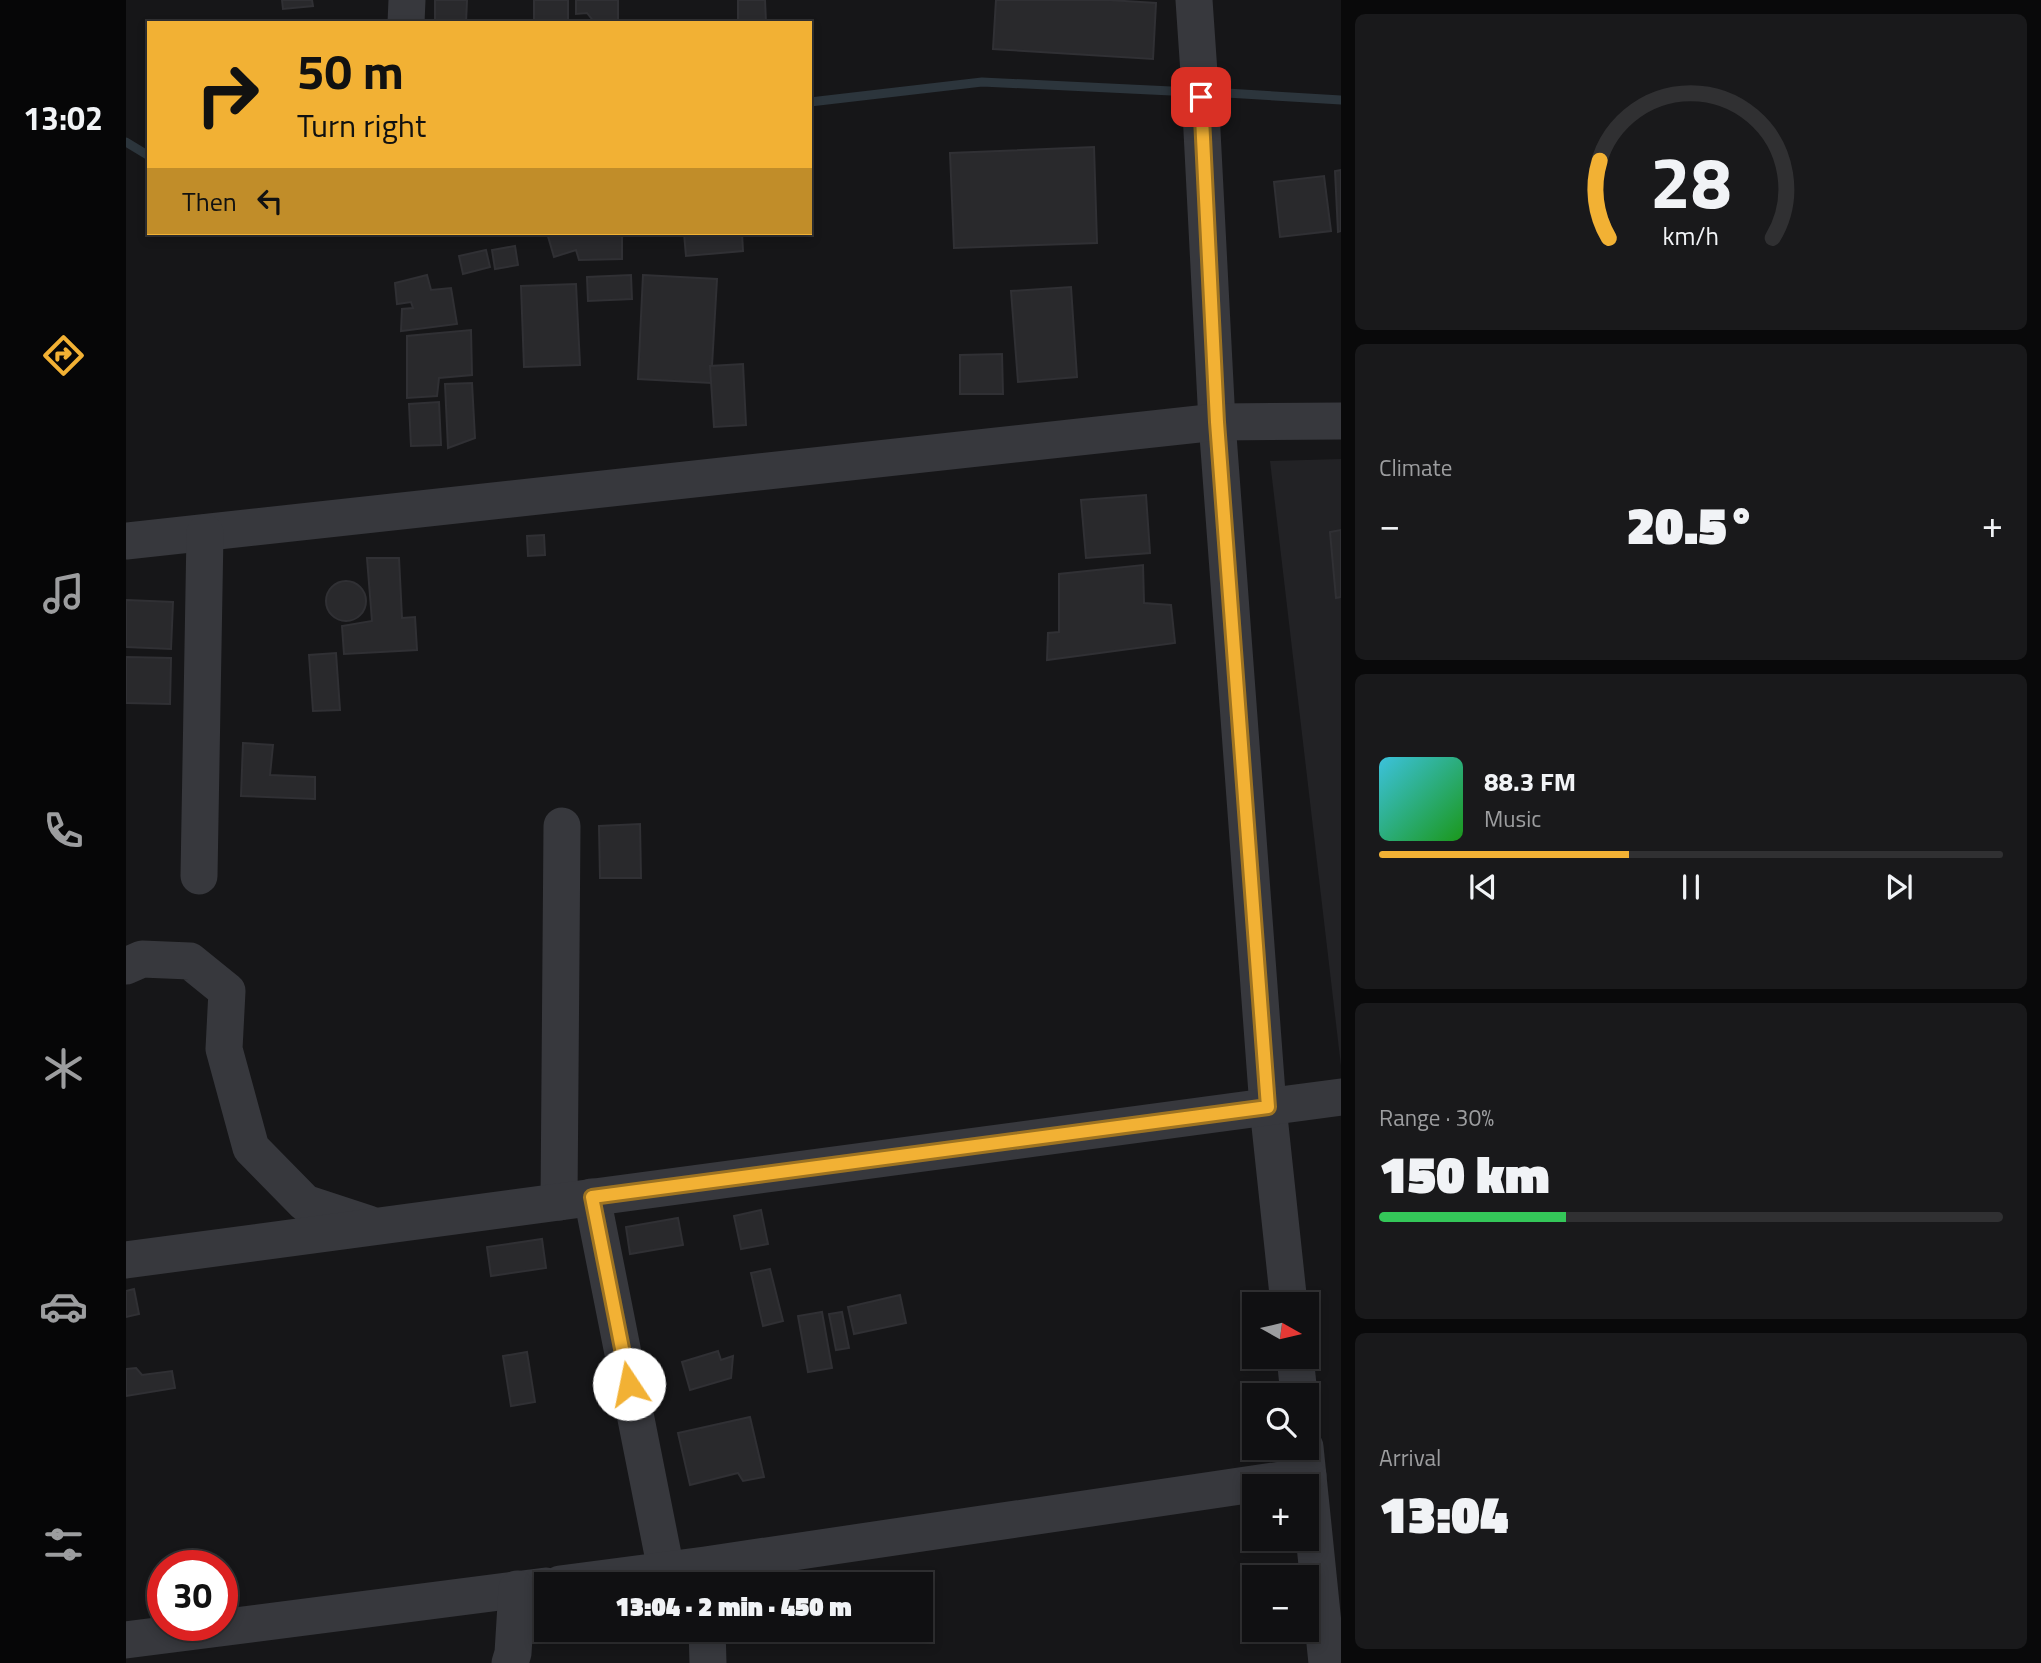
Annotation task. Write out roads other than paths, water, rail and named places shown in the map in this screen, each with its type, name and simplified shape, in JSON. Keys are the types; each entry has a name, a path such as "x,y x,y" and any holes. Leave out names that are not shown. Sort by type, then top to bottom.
{"street":[{"path":"406,21 407,0"},
{"path":"1194,0 1217,422 1268,1107 1288,1292"},
{"path":"126,541 1217,422 1341,421"},
{"path":"199,876 205,533"},
{"path":"562,825 576,1200 666,1570"},
{"path":"126,966 142,959 190,961 227,991 224,1049 251,1148 305,1203 376,1227"},
{"path":"126,1260 1341,1097"},
{"path":"716,1572 1307,1462 1327,1663"},
{"path":"651,1572 686,1572"},
{"path":"126,1640 532,1587 510,1663"},
{"path":"707,1642 708,1663"}],"waterway":[{"path":"812,102 982,82 1192,92"},
{"path":"1210,92 1341,100"},
{"path":"126,142 147,155"}]}
